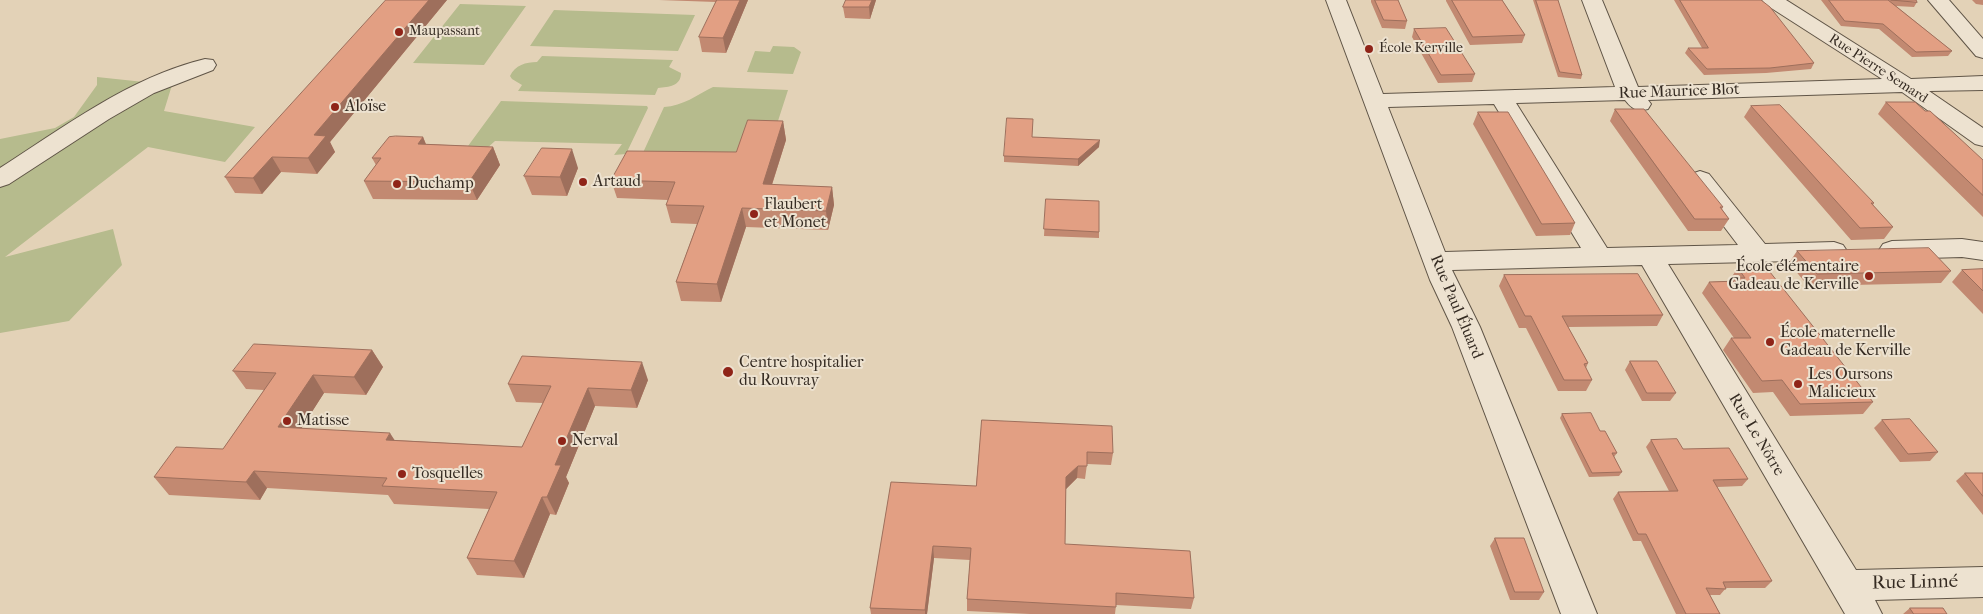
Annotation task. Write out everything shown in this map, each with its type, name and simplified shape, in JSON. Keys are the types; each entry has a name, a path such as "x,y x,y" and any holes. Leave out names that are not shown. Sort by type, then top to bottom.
{"street":[{"name":"Rue Paul Éluard","path":"1336,0 1436,261 1466,327 1579,614"},
{"path":"1592,0 1624,84 1656,124"},
{"name":"Rue Pierre Semard","path":"1772,0 1906,85 1983,139"},
{"path":"1938,0 1983,52"},
{"path":"0,179 101,114 146,88 205,65"},
{"name":"Rue Maurice Blot","path":"1374,102 1983,83"},
{"path":"1764,89 1785,111"},
{"path":"1501,97 1599,256"},
{"path":"1686,162 1758,253"},
{"path":"1893,228 1914,249"},
{"path":"1436,261 1962,248 1983,251"},
{"name":"Rue Le Nôtre","path":"1649,255 1864,614"},
{"name":"Rue Linné","path":"1847,585 1983,582"}],"green space":[{"path":"460,4 526,6 484,65 413,63"},
{"path":"554,10 695,15 678,51 530,46"},
{"path":"773,46 794,47 801,52 793,74 747,72 755,51 770,52"},
{"path":"542,56 673,60 669,67 681,73 677,83 658,88 655,95 518,91 522,85 512,79 510,76 512,72 521,65 537,62"},
{"path":"97,77 172,85 164,111 255,127 225,162 148,147 5,257 113,229 122,265 69,321 0,333 0,139 55,128 74,117 97,85"},
{"path":"713,87 788,90 778,121 753,132 744,160 641,157 664,107 684,102"},
{"path":"501,101 647,106 648,108 626,154 614,155 622,144 495,141 485,150 468,146"}],"building":[{"path":"386,0 429,0 314,135 326,136 308,158 272,157 253,178 225,177"},
{"path":"717,0 740,0 723,38 699,37"},
{"path":"846,0 872,0 869,7 843,7"},
{"path":"1375,0 1398,0 1407,21 1384,20"},
{"path":"1452,0 1502,0 1525,35 1473,37"},
{"path":"1536,0 1558,0 1582,75 1560,72"},
{"path":"1680,0 1761,0 1770,7 1814,63 1770,68 1707,69 1688,48 1708,48"},
{"path":"1829,0 1888,0 1952,51 1916,52 1883,24 1845,21"},
{"path":"1891,0 1916,0 1917,2"},
{"path":"1446,28 1475,74 1441,75 1414,29"},
{"path":"1886,102 1915,102 1925,111 1930,111 1983,160 1983,195"},
{"path":"1780,105 1874,203 1871,203 1893,227 1860,228 1751,106"},
{"path":"1615,109 1644,109 1723,207 1720,207 1729,219 1695,219"},
{"path":"1478,112 1508,112 1575,223 1542,224"},
{"path":"1007,118 1033,119 1032,137 1100,140 1078,159 1004,156"},
{"path":"748,120 783,121 763,184 832,187 826,211 742,208 717,284 676,282 704,206 666,205 675,182 611,180 627,151 736,152"},
{"path":"389,137 423,137 418,144 493,147 469,182 364,181 381,158 372,158"},
{"path":"542,148 572,149 560,177 524,176"},
{"path":"1046,199 1099,201 1099,232 1044,229"},
{"path":"1929,248 1951,271 1817,274 1797,251"},
{"path":"1766,267 1873,402 1800,404 1782,380 1762,381 1731,338 1751,338 1709,282 1739,281 1737,278 1745,278 1738,268"},
{"path":"1983,269 1983,291 1962,270"},
{"path":"1638,274 1663,315 1562,316 1588,363 1584,364 1592,380 1564,380 1531,316 1525,316 1504,275"},
{"path":"254,344 372,350 354,377 313,375 278,427 390,433 386,440 522,447 551,386 508,384 522,356 642,362 631,390 588,388 555,465 561,465 547,497 542,497 514,561 467,558 497,492 382,486 387,478 254,471 246,482 154,477 176,447 223,449 276,373 233,371"},
{"path":"1630,361 1657,361 1676,393 1647,393"},
{"path":"1591,413 1600,431 1605,431 1617,453 1612,453 1622,472 1592,473 1562,414"},
{"path":"1910,419 1938,452 1908,454 1882,420"},
{"path":"982,420 1112,426 1113,453 1087,452 1087,466 1078,466 1066,477 1065,544 1190,551 1194,598 1116,593 1116,607 967,599 971,548 933,546 925,610 870,608 891,482 976,486"},
{"path":"1677,439 1683,449 1729,448 1748,479 1713,480 1772,581 1723,582 1726,589 1706,588 1720,614 1686,614 1646,534 1638,534 1618,492 1678,491 1651,440"},
{"path":"1965,473 1983,473 1983,496"},
{"path":"1495,538 1524,538 1544,592 1515,592"},
{"path":"1910,608 1943,608 1947,614 1914,614"}],"place":[{"name":"Maupassant","path":"399,32"},
{"name":"École Kerville","path":"1369,49"},
{"name":"Aloïse","path":"335,107"},
{"name":"Artaud","path":"583,182"},
{"name":"Duchamp","path":"397,184"},
{"name":"Flaubert et Monet","path":"754,214"},
{"name":"École élémentaire Gadeau de Kerville","path":"1869,276"},
{"name":"École maternelle Gadeau de Kerville","path":"1770,342"},
{"name":"Centre hospitalier du Rouvray","path":"728,372"},
{"name":"Les Oursons Malicieux","path":"1798,384"},
{"name":"Matisse","path":"287,421"},
{"name":"Nerval","path":"562,441"},
{"name":"Tosquelles","path":"402,474"}]}
